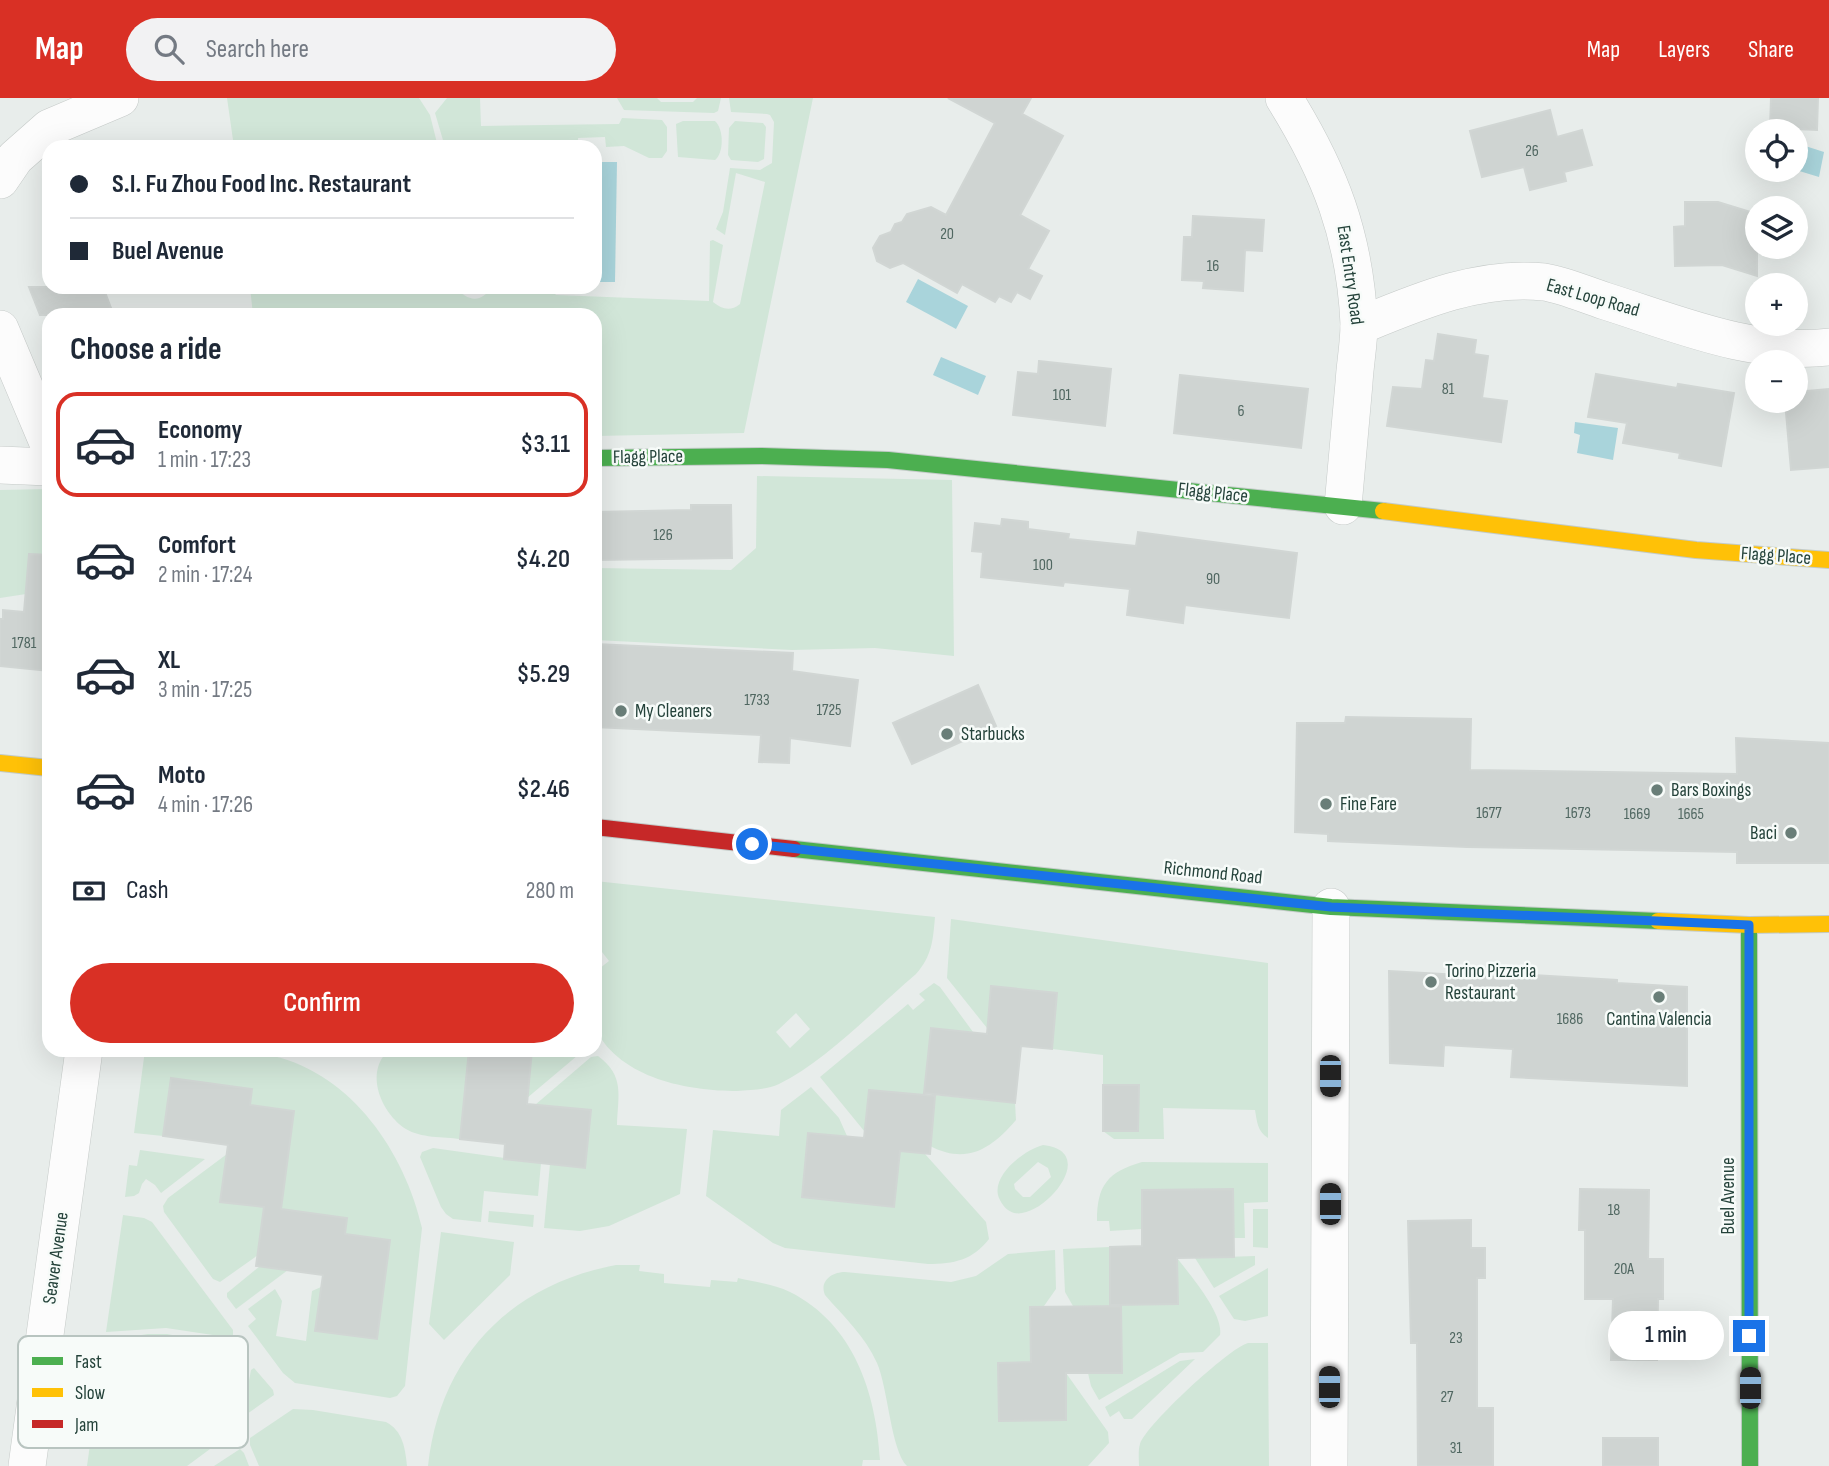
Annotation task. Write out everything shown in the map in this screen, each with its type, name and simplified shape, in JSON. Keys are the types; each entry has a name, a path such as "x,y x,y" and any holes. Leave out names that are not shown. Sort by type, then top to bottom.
{"street":[{"path":"0,180 15,158 49,128 120,98"},
{"name":"East Entry Road","path":"1284,98 1303,128 1331,184 1344,223 1352,265 1359,326 1343,506"},
{"name":"East Loop Road","path":"1359,326 1455,290 1498,281 1546,282 1738,343 1791,349 1829,346"},
{"path":"0,329 42,428"},
{"name":"Flagg Place","path":"602,458 761,456 888,460 1343,506 1696,550 1829,560"},
{"path":"0,465 42,467"},
{"path":"0,763 42,767"},
{"name":"Richmond Road","path":"602,828 1331,907 1749,925 1829,923"},
{"path":"1329,1466 1331,907"},
{"name":"Buel Avenue","path":"1749,925 1750,1466"},
{"name":"Seaver Avenue","path":"45,1336 83,1057"},
{"name":"Seaver Avenue","path":"27,1466 29,1448"}],"green space":[{"path":"227,98 419,98 430,115 436,140 233,140"},
{"path":"447,98 480,98 481,126 619,124 622,118 662,120 667,127 667,151 662,158 649,158 624,146 606,147 605,137 578,140 443,140 435,113"},
{"path":"617,98 657,98 661,102 693,102 697,98 721,98 718,111 714,113 624,110"},
{"path":"729,98 813,98 744,433 602,436 602,308 252,308 251,294 463,294 474,299 485,294 555,294 709,301 710,241 713,240 723,245 713,302 726,309 733,308 740,304 765,182 736,173 725,235 716,229 723,212 730,168 760,170 772,163 774,122 767,114 731,112"},
{"path":"683,121 715,121 722,141 715,160 678,157 676,124"},
{"path":"735,121 763,123 766,127 764,159 758,162 731,160 728,155 729,128"},
{"path":"757,476 952,480 954,656 875,648 792,650 602,640 602,568 731,570 756,548"},
{"path":"42,489 42,595 26,594 0,598 0,490"},
{"path":"602,882 935,917 929,954 916,974 815,1062 779,1084 753,1090 718,1090 678,1085 639,1071 607,1047 602,1039 602,966 609,961 602,952","holes":["796,1013 810,1029 790,1048 776,1032"]},
{"path":"951,919 1268,963 1268,1138 1260,1129 1255,1110 1163,1108 1164,1139 1114,1139 1103,1131 1138,1131 1139,1085 1103,1085 1103,1055 1052,1049 1057,993 992,986 987,1028 947,978"},
{"path":"934,983 940,987 973,1032 931,1028 924,1095 869,1090 865,1132 820,1077 908,1004 913,1010 925,1000 919,994"},
{"path":"144,1057 276,1057 301,1065 327,1080 350,1099 371,1121 388,1145 403,1172 422,1228 405,1386 397,1396 390,1398 295,1383 283,1373 248,1326 256,1319 248,1309 275,1289 282,1301 276,1336 306,1341 312,1291 321,1287 377,1339 390,1240 345,1234 281,1209 294,1111 250,1105 171,1079 163,1136 134,1133"},
{"path":"468,1057 460,1139 425,1136 406,1129 397,1122 383,1103 379,1092 378,1069 382,1059"},
{"path":"531,1057 576,1057 527,1098"},
{"path":"591,1057 599,1057 607,1063 616,1079 619,1095 617,1125 687,1129 680,1194 609,1226 580,1231 544,1228 550,1164 585,1167 591,1111 535,1105"},
{"path":"811,1087 839,1118 847,1136 808,1133 802,1197 894,1207 900,1151 925,1154 986,1222 989,1239 983,1246 962,1259 928,1264 785,1248 773,1243 706,1196 713,1130 779,1136 781,1110"},
{"path":"935,1095 1015,1103 1016,1120 997,1139 978,1151 967,1154 943,1152 930,1146"},
{"path":"1043,1145 1060,1150 1067,1159 1067,1171 1061,1184 1039,1206 1026,1212 1014,1213 1005,1207 999,1198 999,1181 1010,1165","holes":["1038,1162 1048,1168 1051,1177 1030,1197 1023,1197 1015,1189 1014,1184"]},
{"path":"433,1148 541,1163 538,1196 484,1191 481,1222 453,1219 441,1207 420,1157 422,1152"},
{"path":"140,1150 205,1159 161,1193 146,1179 139,1193 125,1197 129,1165 137,1166"},
{"path":"227,1154 220,1201 264,1207 258,1255 220,1282 213,1279 164,1212 163,1206 168,1198"},
{"path":"1142,1162 1268,1163 1268,1202 1244,1203 1245,1238 1234,1238 1233,1189 1142,1190 1142,1229 1110,1231 1109,1221 1097,1221 1102,1190 1112,1176"},
{"path":"1253,1209 1268,1209 1268,1248 1253,1247"},
{"path":"489,1211 534,1215 533,1227 488,1222"},
{"path":"123,1215 152,1222 233,1330 233,1336 166,1328 106,1332"},
{"path":"441,1232 514,1242 510,1275 444,1340 429,1324"},
{"path":"1110,1247 1110,1306 1073,1306 1065,1292 1063,1249"},
{"path":"1055,1250 1056,1289 1044,1306 1030,1307 1031,1362 998,1363 999,1421 1066,1420 1066,1373 1108,1432 1109,1443 1088,1466 907,1466 897,1447 877,1363 860,1335 825,1295 825,1282 831,1276 845,1272 951,1282 976,1276 1008,1254"},
{"path":"1255,1256 1255,1265 1214,1288 1195,1258"},
{"path":"1177,1258 1212,1306 1220,1326 1220,1335 1203,1352 1180,1353 1099,1400 1091,1386 1088,1373 1122,1372 1121,1304"},
{"path":"616,1265 640,1265 639,1271 664,1274 664,1283 710,1287 711,1280 737,1282 738,1278 758,1282 784,1289 812,1306 830,1322 858,1363 873,1410 880,1460 863,1460 862,1466 428,1466 435,1427 448,1391 465,1360 487,1332 513,1309 544,1290 578,1275"},
{"path":"260,1266 288,1270 236,1309 227,1293"},
{"path":"1268,1268 1268,1316 1245,1321 1234,1319 1219,1296"},
{"path":"167,1334 178,1336 134,1336"},
{"path":"1248,1343 1268,1343 1269,1466 1139,1466 1140,1444 1157,1421 1207,1372"},
{"path":"1195,1359 1132,1419 1124,1419 1119,1411 1110,1417 1105,1407 1180,1361"},
{"path":"254,1368 273,1390 274,1395 248,1413 248,1386 251,1370"},
{"path":"293,1409 386,1422 400,1435 407,1466 259,1466 250,1445 250,1438"},
{"path":"90,1448 211,1448 187,1466 87,1466"},
{"path":"240,1449 249,1466 214,1466"}],"water":[{"path":"1808,147 1824,152 1819,177 1808,174"},
{"path":"602,162 617,162 615,282 602,282"},
{"path":"918,279 968,306 956,329 906,302"},
{"path":"941,357 986,376 978,395 933,375"},
{"path":"1575,422 1618,428 1613,460 1577,453 1580,435 1574,433"}],"building":[{"path":"948,98 1031,98 1022,114 1063,136 1020,215 1049,231 1028,269 1042,276 1030,299 1017,292 1011,302 999,296 995,302 962,284 957,293 903,263 890,268 877,261 873,248 880,236 891,232 895,224 902,222 907,214 931,207 946,215 995,123"},
{"path":"1771,98 1818,98 1817,130 1808,130 1808,119 1770,119"},
{"path":"1550,110 1557,137 1582,130 1592,165 1564,172 1566,181 1530,190 1524,167 1482,177 1470,131"},
{"path":"1685,202 1718,202 1745,210 1745,259 1757,259 1757,273 1747,273 1722,265 1675,266 1674,227 1685,226"},
{"path":"1193,216 1264,220 1262,251 1245,250 1243,291 1203,288 1204,281 1182,280 1184,237 1192,237"},
{"path":"29,287 42,287 42,294 106,294 111,308 42,308 40,315"},
{"path":"1438,334 1476,340 1474,354 1488,356 1482,398 1507,401 1501,442 1387,426 1393,387 1422,389 1426,360 1434,361"},
{"path":"1039,361 1111,369 1105,426 1013,415 1018,372 1038,374"},
{"path":"1596,374 1677,388 1678,384 1734,393 1721,466 1679,458 1680,453 1623,443 1627,423 1588,417"},
{"path":"1180,375 1308,389 1301,448 1174,433"},
{"path":"1829,389 1829,467 1791,470 1786,413 1808,413 1808,391"},
{"path":"691,505 731,505 732,558 602,560 602,512 691,510"},
{"path":"1002,519 1028,522 1028,529 1069,534 1068,539 1136,546 1138,532 1297,553 1289,618 1185,605 1183,623 1127,615 1130,589 1064,582 1063,586 981,577 983,552 972,551 975,523 1001,526"},
{"path":"29,554 42,555 42,670 0,666 0,619 3,619 3,610 24,612"},
{"path":"602,644 793,653 792,671 858,680 850,746 790,738 789,763 759,762 761,735 602,727"},
{"path":"978,685 996,726 912,764 893,723"},
{"path":"1346,717 1471,719 1470,770 1737,774 1736,738 1829,743 1829,863 1737,863 1737,852 1467,847 1328,841 1328,834 1295,832 1297,723 1345,723"},
{"path":"1389,971 1514,978 1514,974 1687,987 1687,1086 1511,1077 1513,1049 1444,1045 1443,1066 1390,1063"},
{"path":"991,986 1057,993 1052,1049 1021,1046 1015,1103 924,1093 931,1028 987,1034"},
{"path":"468,1057 531,1057 527,1104 591,1110 585,1168 504,1159 505,1144 460,1139"},
{"path":"171,1078 252,1089 250,1105 294,1111 281,1209 347,1218 345,1234 390,1240 377,1339 315,1331 323,1275 256,1266 264,1207 220,1202 228,1145 163,1136"},
{"path":"1103,1085 1139,1085 1138,1131 1103,1131"},
{"path":"869,1090 935,1096 930,1154 900,1151 894,1207 802,1197 808,1133 864,1138"},
{"path":"1233,1189 1234,1257 1177,1258 1178,1304 1110,1305 1110,1247 1142,1246 1142,1190"},
{"path":"1580,1189 1649,1190 1648,1259 1663,1259 1663,1299 1658,1299 1657,1360 1611,1360 1613,1299 1585,1299 1585,1230 1579,1230"},
{"path":"1471,1220 1471,1248 1485,1248 1485,1278 1477,1278 1477,1408 1493,1408 1493,1466 1418,1466 1417,1343 1411,1343 1408,1221"},
{"path":"1121,1306 1122,1373 1066,1373 1066,1420 999,1421 998,1363 1031,1362 1030,1307"},
{"path":"1603,1438 1658,1438 1658,1466 1603,1466"}],"traffic: fast":[{"path":"602,458 761,456 888,460 1383,511"},
{"path":"794,849 1331,907 1658,921"},
{"path":"1749,925 1750,1466"}],"traffic: slow":[{"path":"1383,511 1696,550 1829,560"},
{"path":"0,763 42,767"},
{"path":"1658,921 1749,925 1829,924"}],"traffic: jam":[{"path":"602,828 794,849"}],"place":[{"name":"My Cleaners","path":"621,711"},
{"name":"Starbucks","path":"947,734"},
{"name":"Bars Boxings","path":"1657,790"},
{"name":"Fine Fare","path":"1326,804"},
{"name":"Baci","path":"1791,833"},
{"name":"Torino Pizzeria Restaurant","path":"1431,982"},
{"name":"Cantina Valencia","path":"1659,997"}],"route":[{"path":"752,844 1331,907 1749,925 1749,1336"}]}
